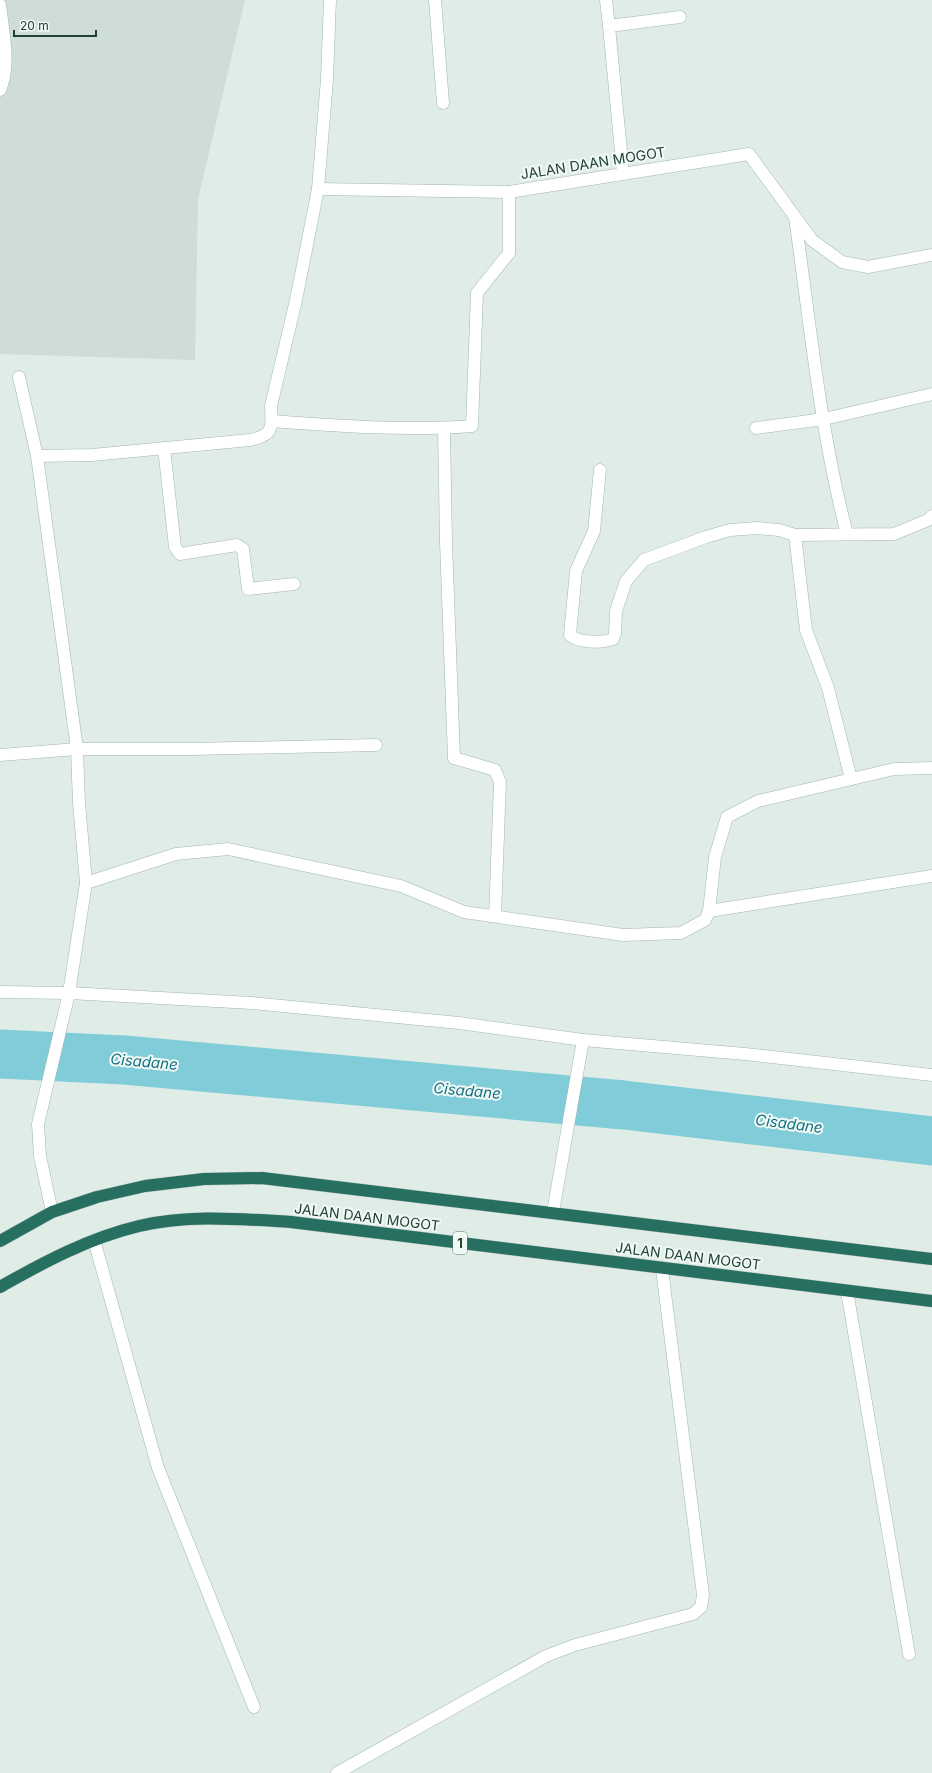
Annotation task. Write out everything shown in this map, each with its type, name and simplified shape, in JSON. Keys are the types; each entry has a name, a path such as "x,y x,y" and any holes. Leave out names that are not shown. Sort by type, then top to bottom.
{"highway":[{"name":"JALAN DAAN MOGOT","path":"0,1241 52,1212 98,1197 145,1186 204,1179 262,1178 932,1259"},
{"name":"JALAN DAAN MOGOT","path":"0,1287 43,1263 94,1240 140,1225 185,1219 243,1219 291,1222 932,1301"}],"street":[{"path":"36,456 92,455 260,438 267,435 272,421 271,406 296,300 318,189 327,79 330,0"},
{"path":"436,0 443,103"},
{"path":"606,0 623,173"},
{"path":"0,5 6,62 0,90"},
{"path":"609,26 680,17"},
{"name":"JALAN DAAN MOGOT","path":"318,189 509,192 749,154 812,240 842,262 868,267 932,255"},
{"path":"272,421 322,425 444,428 472,426 477,293 509,253 509,192"},
{"path":"794,215 824,419 840,506 847,534"},
{"path":"19,377 36,456 77,749 79,803 86,883 69,993 38,1124 40,1156 52,1212"},
{"path":"756,428 824,419 932,394"},
{"path":"444,428 446,542 454,758 495,770 500,782 495,916"},
{"path":"164,448 175,547 180,554 237,545 243,549 248,589 294,584"},
{"path":"600,470 594,532 576,571 570,636 572,638 582,640 603,641 612,639 615,634 616,611 626,581 644,560 706,537 730,530 757,528 779,530 795,535 894,534 928,520 932,516"},
{"path":"795,535 806,630 828,688 851,779"},
{"path":"0,755 77,749 376,745"},
{"path":"86,883 176,854 228,849 401,886 464,912 623,935 681,933 705,920 710,911 715,857 727,817 758,801 894,769 932,768"},
{"path":"710,911 932,876"},
{"path":"0,992 69,993 252,1003 459,1023 583,1040 745,1054 932,1075"},
{"path":"553,1212 583,1040"},
{"path":"94,1240 158,1468 254,1707"},
{"path":"337,1773 546,1656 574,1645 693,1614 702,1607 703,1594 662,1268"},
{"path":"847,1291 909,1654"}],"shaded area":[{"path":"0,0 245,0 198,199 195,360 0,354"}],"waterway":[{"name":"Cisadane","path":"0,1054 124,1060 624,1105 932,1141"}]}
